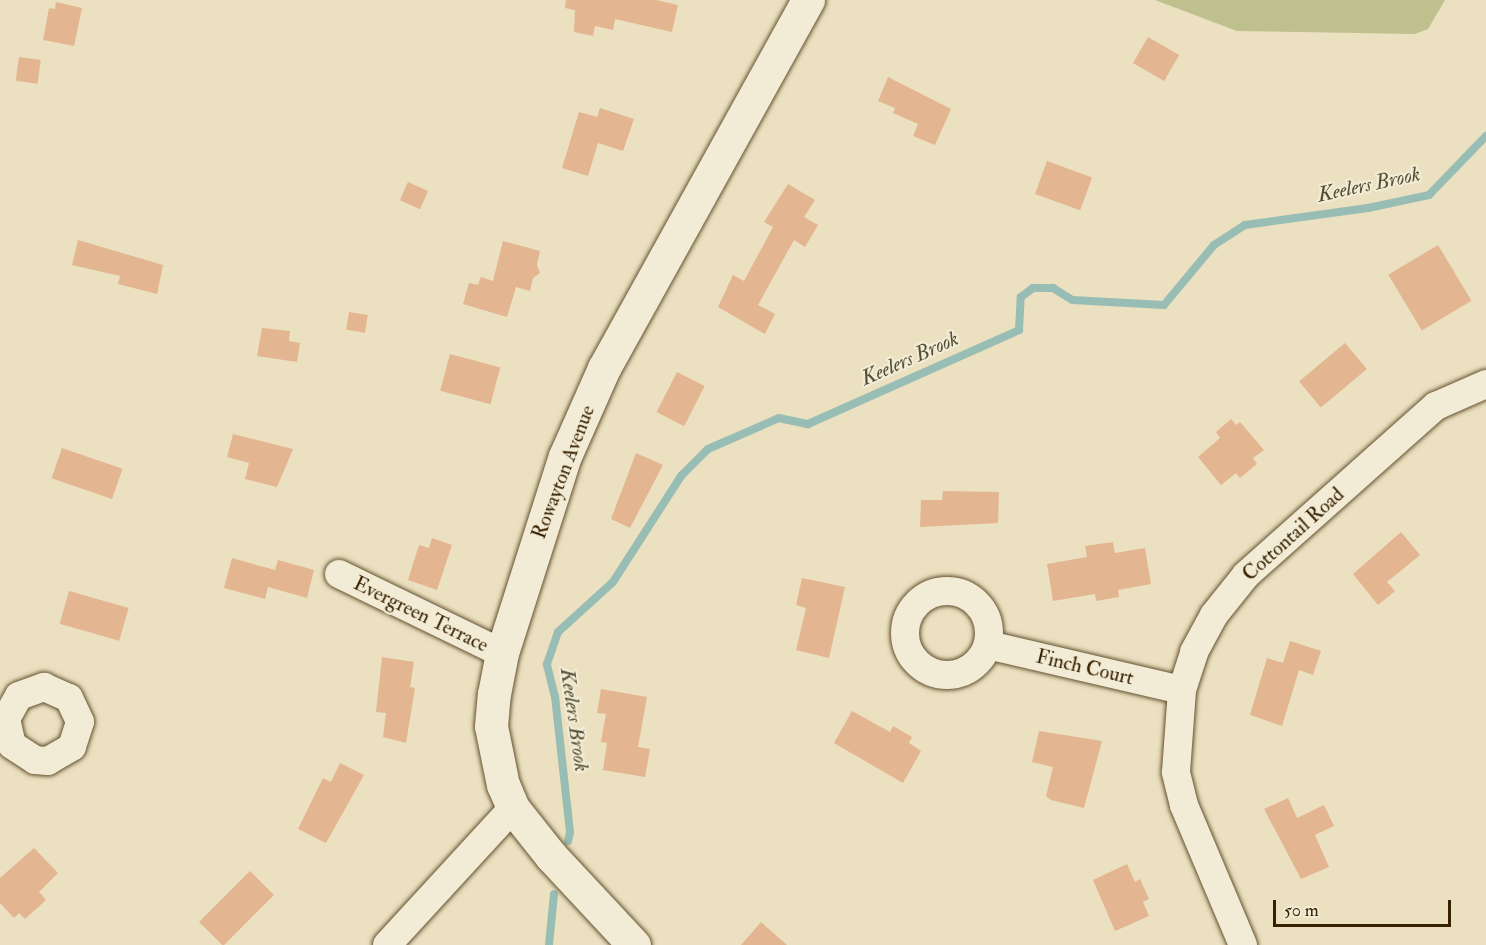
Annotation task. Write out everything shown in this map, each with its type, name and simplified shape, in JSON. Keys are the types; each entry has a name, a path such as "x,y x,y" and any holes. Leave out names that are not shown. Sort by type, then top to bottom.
{"street":[{"name":"Rowayton Avenue","path":"634,945 550,856 513,808 503,785 491,726 502,653 552,488 604,368 808,0"},
{"name":"Cottontail Road","path":"1242,945 1184,805 1179,783 1176,737 1182,690 1204,633 1246,575 1436,406 1486,384"},
{"name":"Evergreen Terrace","path":"339,574 502,653"},
{"name":"Finch Court","path":"988,645 1182,690"},
{"path":"387,945 513,808"}],"green space":[{"path":"1155,0 1445,0 1428,29 1415,34 1237,31"}],"building":[{"path":"566,0 656,0 678,5 672,32 615,19 613,30 595,26 593,36 574,32 575,10 565,8"},
{"path":"56,2 82,8 74,46 43,40 49,8 55,9"},
{"path":"1148,37 1179,55 1164,81 1133,63"},
{"path":"19,57 41,60 37,84 16,81"},
{"path":"888,77 951,109 935,145 913,136 918,124 893,113 895,108 878,101"},
{"path":"600,108 634,119 623,151 598,143 588,176 562,168 579,112 597,117"},
{"path":"1047,161 1092,177 1080,210 1035,194"},
{"path":"408,182 428,191 420,209 400,200"},
{"path":"788,184 815,200 804,217 818,225 805,247 794,240 758,305 775,314 765,334 718,307 733,275 744,281 773,227 764,222"},
{"path":"78,240 163,265 157,294 118,284 120,276 72,265"},
{"path":"503,241 540,251 537,265 540,273 533,278 530,291 516,287 507,317 463,304 469,283 478,285 481,277 493,281"},
{"path":"1438,245 1471,301 1422,331 1388,275"},
{"path":"349,312 368,315 365,333 346,330"},
{"path":"262,328 290,331 289,341 300,343 297,362 257,356"},
{"path":"1345,343 1367,369 1321,408 1299,382"},
{"path":"450,354 500,367 490,404 440,391"},
{"path":"677,372 705,386 684,426 657,412"},
{"path":"1231,419 1236,425 1240,422 1264,450 1253,458 1257,464 1240,478 1236,473 1221,485 1198,457 1220,438 1216,432"},
{"path":"233,434 293,449 277,487 245,479 249,463 227,457"},
{"path":"62,448 123,469 112,499 52,478"},
{"path":"636,453 663,465 630,528 611,519"},
{"path":"943,491 999,492 998,523 920,527 921,500 942,500"},
{"path":"1401,532 1420,555 1387,582 1395,591 1378,605 1353,574"},
{"path":"432,538 452,545 437,590 408,580 419,545 429,548"},
{"path":"1113,542 1115,553 1145,548 1151,584 1118,590 1119,597 1096,601 1095,594 1053,601 1047,564 1087,557 1085,546"},
{"path":"232,558 275,570 278,560 314,570 307,598 268,587 265,599 224,588"},
{"path":"802,578 845,587 829,658 796,650 806,608 796,605"},
{"path":"69,591 129,608 119,641 60,624"},
{"path":"1290,641 1321,651 1313,675 1299,670 1282,726 1250,715 1267,658 1283,663"},
{"path":"382,657 414,662 410,687 415,688 406,743 383,737 386,713 376,712"},
{"path":"601,689 647,697 638,747 650,749 645,777 603,770 607,743 601,742 606,714 597,713"},
{"path":"852,711 890,732 893,726 912,737 909,743 921,751 903,783 834,743"},
{"path":"1039,731 1102,741 1084,808 1051,800 1046,796 1053,767 1032,762"},
{"path":"340,763 364,775 326,843 298,829 323,778 331,782"},
{"path":"1288,798 1297,818 1324,805 1334,826 1315,835 1329,867 1301,879 1264,809"},
{"path":"34,848 58,873 39,892 46,900 25,919 19,913 14,918 0,903 0,878"},
{"path":"1127,864 1135,882 1140,879 1149,899 1143,902 1149,916 1115,931 1093,880"},
{"path":"250,871 274,895 224,945 199,922"},
{"path":"761,922 787,945 741,945"}],"waterway":[{"name":"Keelers Brook","path":"568,841 570,832 555,697 547,664 558,632 613,582 681,476 708,449 779,418 808,424 1019,330 1021,297 1033,288 1053,288 1072,300 1164,305 1214,245 1245,225 1368,208 1429,195 1486,136"},
{"name":"Keelers Brook","path":"549,945 554,894"}]}
